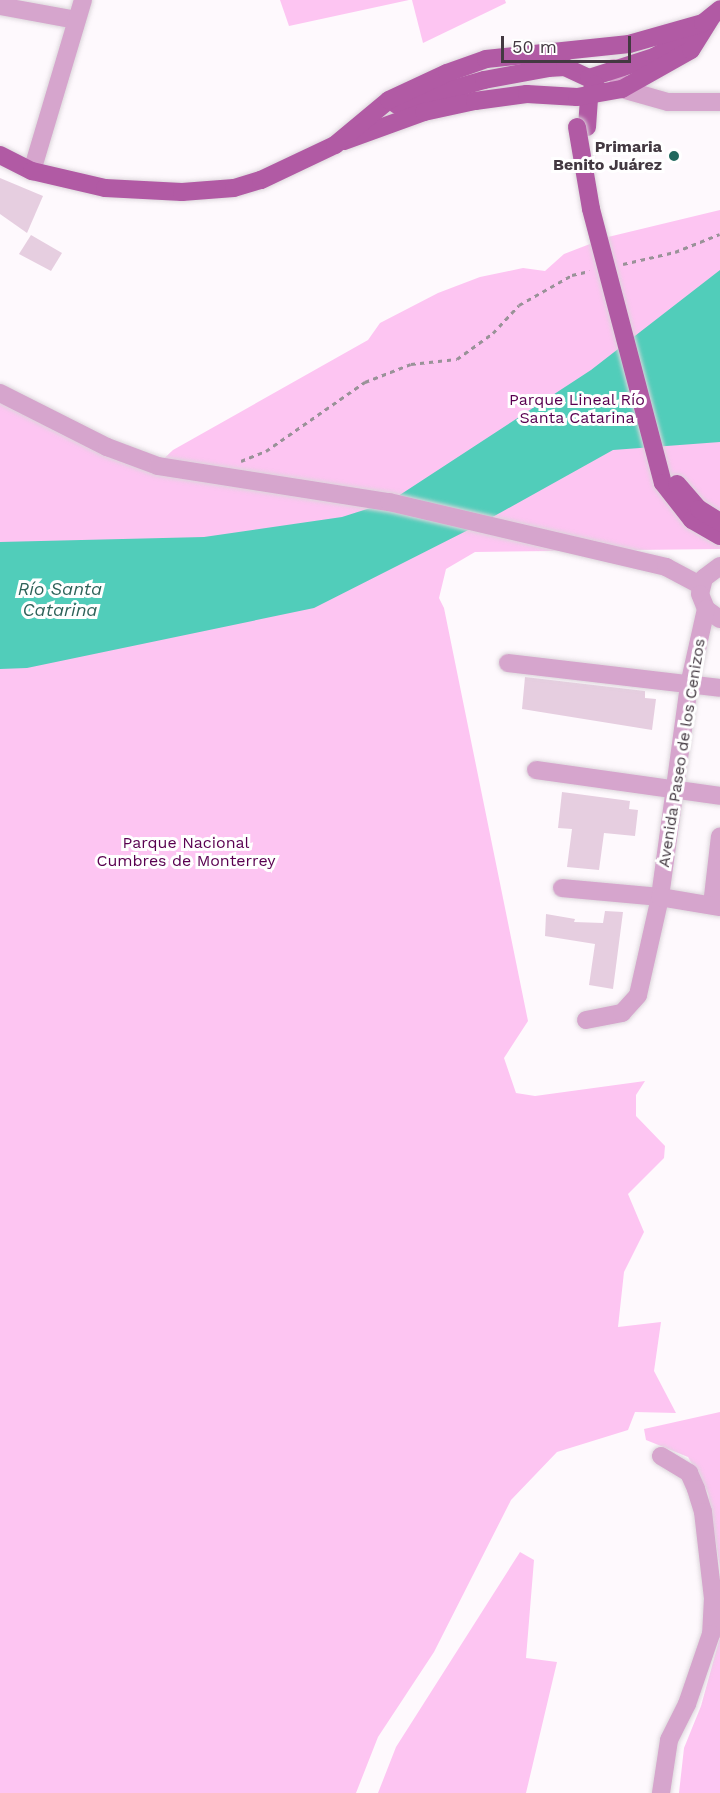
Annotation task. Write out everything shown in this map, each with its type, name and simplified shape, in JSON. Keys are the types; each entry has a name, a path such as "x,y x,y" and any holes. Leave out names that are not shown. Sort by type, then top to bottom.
{"main road":[{"path":"373,111 484,80 548,68 565,67 578,75 589,78 670,49 712,16"},
{"path":"0,155 32,171 105,188 206,191 261,180 335,145 424,112 475,101 527,94 583,96 622,89 691,50 712,16"},
{"path":"335,145 373,111 419,84 486,59 629,44 712,16"},
{"path":"583,96 608,71"},
{"path":"578,75 583,96 582,127 591,209 659,471 675,502 692,520 720,536"},
{"path":"582,127 598,206 664,456 685,495 720,522"}],"street":[{"path":"32,171 83,0"},
{"path":"0,6 76,20"},
{"path":"608,71 622,89 668,102 720,102"},
{"path":"0,393 118,451 158,466 389,502 666,567 701,586 713,614"},
{"path":"701,586 709,572 720,566"},
{"name":"Avenida Paseo de los Cenizos","path":"586,1020 622,1012 638,995 660,897 689,685 713,614"},
{"path":"508,663 720,688"},
{"path":"536,770 720,796"},
{"path":"562,888 660,897 716,906 720,836"},
{"path":"661,1456 689,1473 696,1489 703,1512 712,1599 711,1634 687,1704 669,1740 661,1793"}],"path":[{"path":"618,265 675,252 720,234"},
{"path":"220,476 242,461 266,451 365,382 411,364 457,359 493,333 519,305 573,275 595,270"}],"green space":[{"path":"280,0 409,0 289,26"},
{"path":"412,0 505,0 506,3 423,43"},
{"path":"720,210 720,549 475,552 446,569 439,598 444,608 528,1021 504,1058 516,1093 535,1096 645,1081 636,1095 636,1116 665,1146 664,1158 628,1194 644,1232 624,1272 618,1327 661,1322 654,1371 676,1413 635,1412 628,1430 557,1452 511,1500 434,1652 378,1737 356,1793 0,1793 0,401 153,469 173,450 368,340 380,323 438,293 480,277 523,268 545,271 564,254 608,237"},
{"path":"720,1412 720,1568 708,1493 688,1457 646,1440 644,1429"},
{"path":"520,1552 534,1560 526,1658 557,1662 526,1793 378,1793 396,1747"},
{"path":"720,1637 720,1793 679,1793 684,1748 701,1706"}],"water":[{"name":"Río Santa Catarina","path":"720,270 720,442 613,450 480,524 314,608 27,668 0,669 0,542 204,537 342,517 389,502 591,370"}],"building":[{"path":"0,178 43,196 27,233 0,214"},
{"path":"31,235 62,253 51,271 19,254"},
{"path":"525,677 645,691 645,698 656,699 652,730 522,709"},
{"path":"562,792 630,801 629,809 638,810 635,836 604,833 599,870 567,867 572,829 558,828"},
{"path":"605,911 623,912 613,989 589,985 595,944 545,936 546,914 575,919 574,922 603,923"}],"place":[{"name":"Primaria Benito Juárez","path":"674,156"}],"park label":[{"name":"Parque Lineal Río Santa Catarina","path":"577,409"},
{"name":"Parque Nacional Cumbres de Monterrey","path":"186,852"}]}
